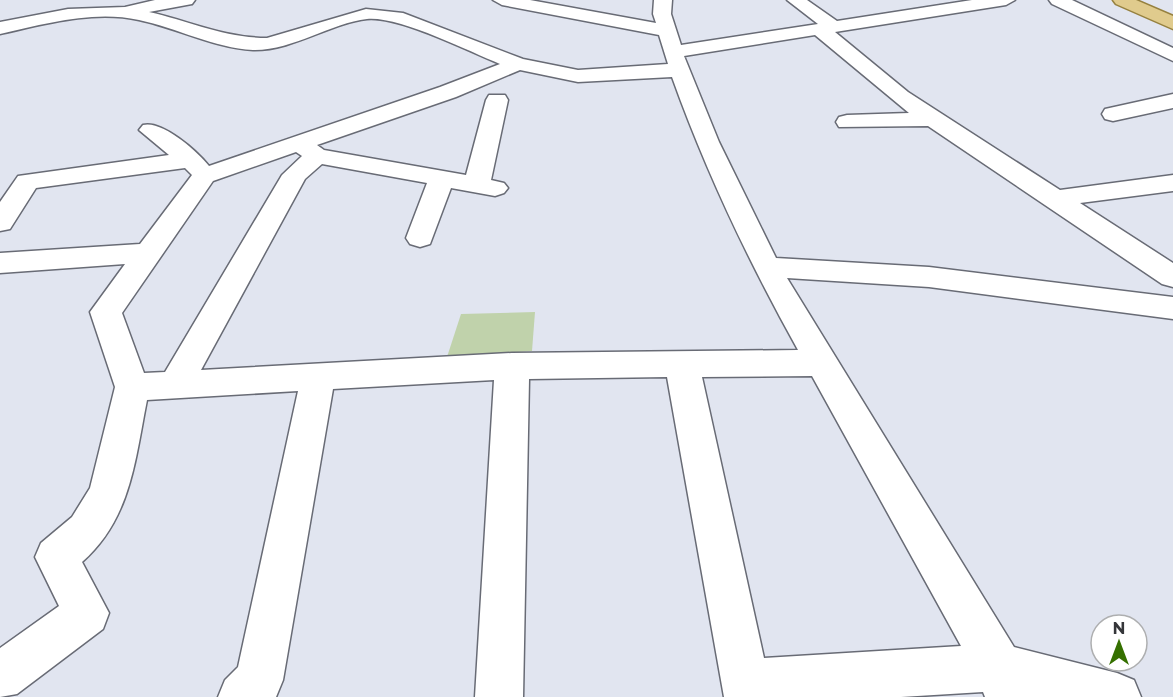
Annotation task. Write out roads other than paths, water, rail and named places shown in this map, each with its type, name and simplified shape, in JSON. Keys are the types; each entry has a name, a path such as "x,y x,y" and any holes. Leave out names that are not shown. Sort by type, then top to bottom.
{"main road":[{"path":"1122,0 1173,23"}],"street":[{"path":"122,12 186,0"},
{"path":"502,0 673,51"},
{"path":"663,0 662,14 673,51 707,142 766,267 824,363 1004,682"},
{"path":"796,0 900,97 1173,277"},
{"path":"0,28 84,12 122,12 151,17 226,41 255,45 268,44 363,7 397,17 518,64 578,76 673,51 1006,0"},
{"path":"1058,0 1173,55"},
{"path":"0,223 27,181 198,168 308,149 518,64"},
{"path":"308,149 486,186 497,100"},
{"path":"1113,114 1173,101"},
{"path":"847,122 932,119"},
{"path":"151,130 198,168"},
{"path":"175,385 308,149"},
{"path":"0,677 87,613 56,557 87,531 109,493 132,387 106,312 146,253 198,168"},
{"path":"420,238 442,178"},
{"path":"1052,199 1173,183"},
{"path":"0,263 146,253"},
{"path":"766,267 929,277 1173,309"},
{"path":"132,387 512,366 824,363"},
{"path":"682,365 746,690 1004,682 1117,697"},
{"path":"499,697 512,366"},
{"path":"242,697 259,680 318,377"}]}
